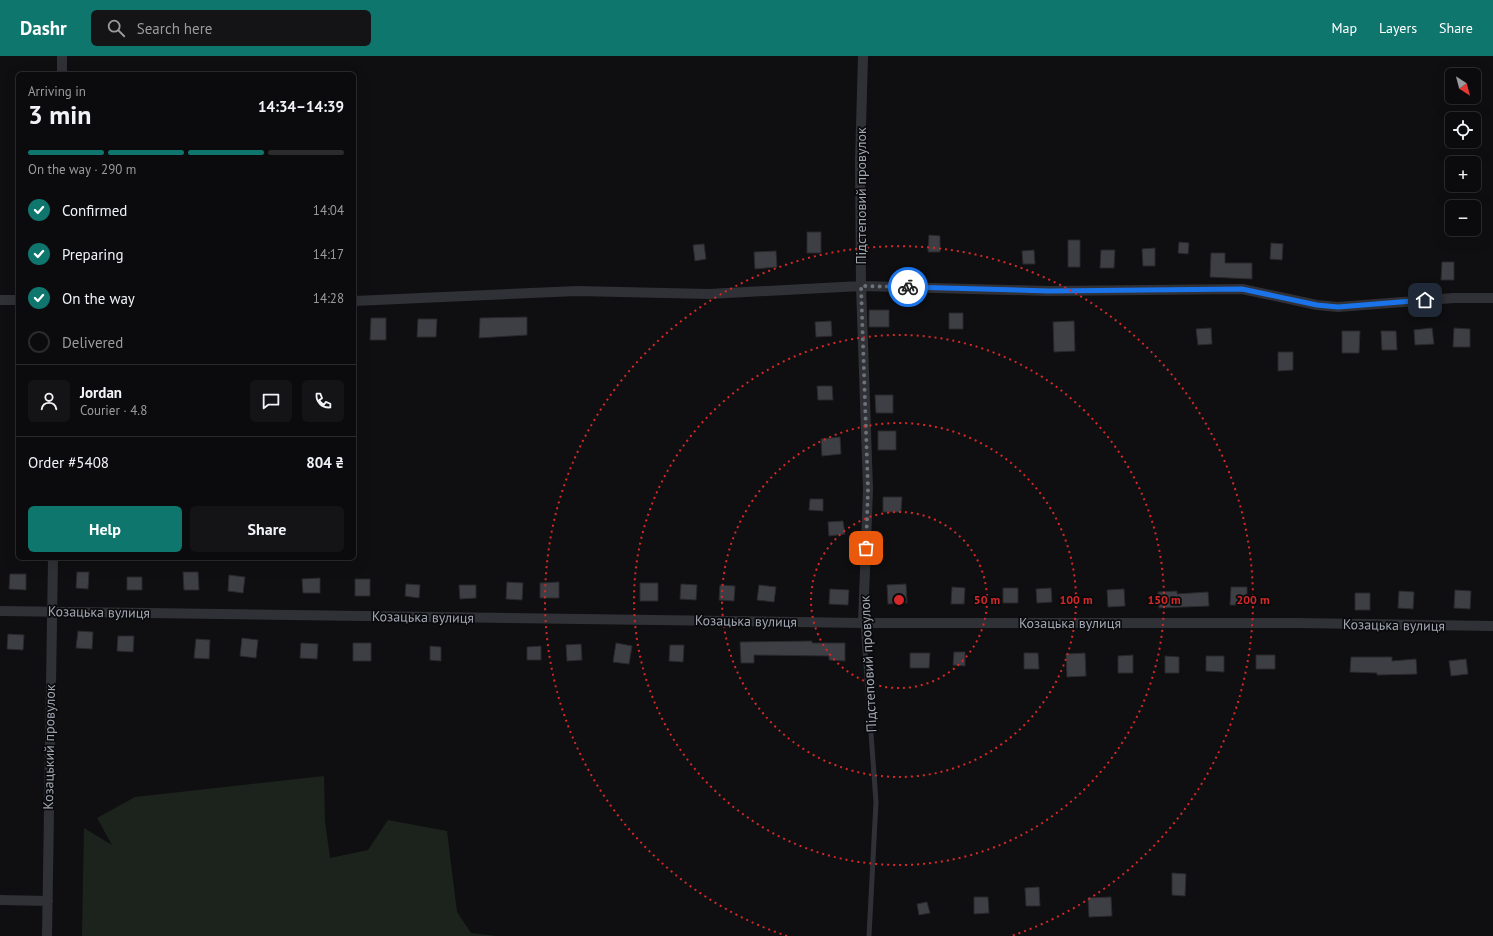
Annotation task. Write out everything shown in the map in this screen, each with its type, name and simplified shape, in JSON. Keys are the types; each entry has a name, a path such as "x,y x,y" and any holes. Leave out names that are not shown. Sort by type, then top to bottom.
{"street":[{"path":"62,56 62,72"},
{"name":"Підстеповий провулок","path":"863,56 860,162 861,286 868,489 864,623"},
{"path":"356,301 577,291 709,294 861,286 1049,291 1242,289 1317,305 1338,307 1454,298 1493,298"},
{"path":"0,300 16,300"},
{"name":"Козацький провулок","path":"48,936 51,612 53,560"},
{"name":"Козацька вулиця","path":"0,611 864,623 1298,623 1493,626"},
{"path":"0,900 48,901"}],"lane":[{"name":"Підстеповий провулок","path":"864,623 876,802 869,936"}],"shaded area":[{"path":"324,776 325,821 330,858 368,850 388,820 447,831 457,912 471,933 497,936 82,936 84,828 112,845 97,818 135,797"}],"building":[{"path":"807,232 821,232 821,253 807,253"},
{"path":"929,235 940,236 940,252 928,252"},
{"path":"1068,240 1080,240 1080,267 1068,267"},
{"path":"1179,242 1189,243 1188,254 1178,253"},
{"path":"1271,243 1283,244 1282,260 1270,259"},
{"path":"704,244 706,259 695,261 693,245"},
{"path":"1155,248 1155,266 1143,266 1142,249"},
{"path":"1034,250 1035,264 1023,264 1022,251"},
{"path":"1101,250 1115,250 1114,268 1100,268"},
{"path":"776,251 777,267 755,269 754,252"},
{"path":"1211,253 1225,253 1225,263 1252,263 1252,279 1210,277"},
{"path":"1442,262 1454,262 1454,280 1441,280"},
{"path":"869,310 889,310 889,327 869,327"},
{"path":"949,313 963,313 963,329 949,329"},
{"path":"527,317 527,335 479,338 480,318"},
{"path":"371,318 386,318 386,340 370,340"},
{"path":"418,319 437,319 436,337 417,337"},
{"path":"831,321 832,336 816,337 815,322"},
{"path":"1074,321 1075,351 1054,352 1053,322"},
{"path":"1211,328 1212,344 1198,345 1196,329"},
{"path":"1432,328 1434,344 1415,345 1414,330"},
{"path":"1454,328 1470,329 1470,347 1453,347"},
{"path":"1342,331 1360,331 1359,353 1342,353"},
{"path":"1381,331 1396,331 1397,350 1382,350"},
{"path":"1278,352 1293,352 1293,370 1278,371"},
{"path":"817,386 832,386 833,400 818,400"},
{"path":"875,395 893,395 893,413 876,413"},
{"path":"878,431 896,431 896,450 878,450"},
{"path":"840,437 841,454 822,456 821,439"},
{"path":"883,497 902,497 901,512 883,512"},
{"path":"810,499 823,499 823,511 809,510"},
{"path":"843,521 845,534 829,536 828,522"},
{"path":"77,572 89,572 88,589 76,588"},
{"path":"183,572 198,572 199,590 184,590"},
{"path":"10,574 26,574 26,590 9,589"},
{"path":"229,575 245,577 243,593 228,591"},
{"path":"127,577 142,577 142,590 127,590"},
{"path":"320,578 320,593 303,593 302,579"},
{"path":"355,579 370,579 370,596 355,596"},
{"path":"507,582 523,583 522,600 506,599"},
{"path":"559,582 559,598 540,598 540,583"},
{"path":"640,583 658,583 658,601 640,601"},
{"path":"406,584 420,585 419,598 405,596"},
{"path":"681,584 697,585 696,600 680,599"},
{"path":"906,584 907,603 888,604 887,585"},
{"path":"459,585 476,585 476,598 460,599"},
{"path":"720,585 735,586 734,601 719,600"},
{"path":"759,585 776,587 774,602 757,600"},
{"path":"952,587 965,588 964,604 951,604"},
{"path":"1231,587 1247,587 1247,605 1230,605"},
{"path":"1003,588 1018,588 1018,603 1003,603"},
{"path":"1051,588 1052,602 1037,603 1036,589"},
{"path":"830,589 849,590 848,605 829,604"},
{"path":"1124,589 1125,606 1108,607 1107,590"},
{"path":"1455,590 1471,591 1470,609 1454,608"},
{"path":"1177,591 1177,594 1208,592 1209,606 1159,608 1158,592"},
{"path":"1399,591 1414,592 1413,609 1398,608"},
{"path":"1355,593 1370,593 1370,610 1355,610"},
{"path":"78,631 93,632 92,649 76,648"},
{"path":"8,634 24,635 23,650 7,649"},
{"path":"118,636 134,636 133,652 117,651"},
{"path":"242,638 258,640 256,658 240,656"},
{"path":"196,639 210,640 209,659 194,658"},
{"path":"812,641 812,643 845,643 845,661 829,660 829,656 754,655 754,663 741,663 740,642"},
{"path":"301,643 318,644 317,659 300,658"},
{"path":"353,643 371,643 371,661 353,661"},
{"path":"616,643 632,646 629,664 613,662"},
{"path":"581,644 582,660 567,661 566,645"},
{"path":"670,645 684,645 683,662 669,661"},
{"path":"430,646 441,647 441,661 430,660"},
{"path":"541,646 541,660 527,660 527,647"},
{"path":"954,652 965,652 965,666 953,665"},
{"path":"910,653 930,653 929,668 910,668"},
{"path":"1024,653 1038,653 1039,669 1024,669"},
{"path":"1085,653 1086,676 1067,677 1066,654"},
{"path":"1133,655 1133,673 1118,673 1118,656"},
{"path":"1256,655 1275,655 1275,669 1256,669"},
{"path":"1165,656 1179,657 1179,673 1165,673"},
{"path":"1206,656 1224,656 1224,672 1206,671"},
{"path":"1351,657 1392,657 1392,661 1416,659 1417,674 1377,675 1377,673 1350,672"},
{"path":"1466,659 1468,674 1451,676 1449,661"},
{"path":"1172,873 1186,874 1185,896 1172,895"},
{"path":"1039,887 1040,906 1026,906 1025,888"},
{"path":"974,897 988,897 989,913 974,914"},
{"path":"1111,897 1112,916 1089,917 1088,898"},
{"path":"927,902 930,913 919,915 917,904"}],"way so far":[{"path":"866,548 868,489 861,286 908,287"}],"route":[{"path":"908,287 1049,291 1242,289 1317,305 1338,307 1425,300"}]}
